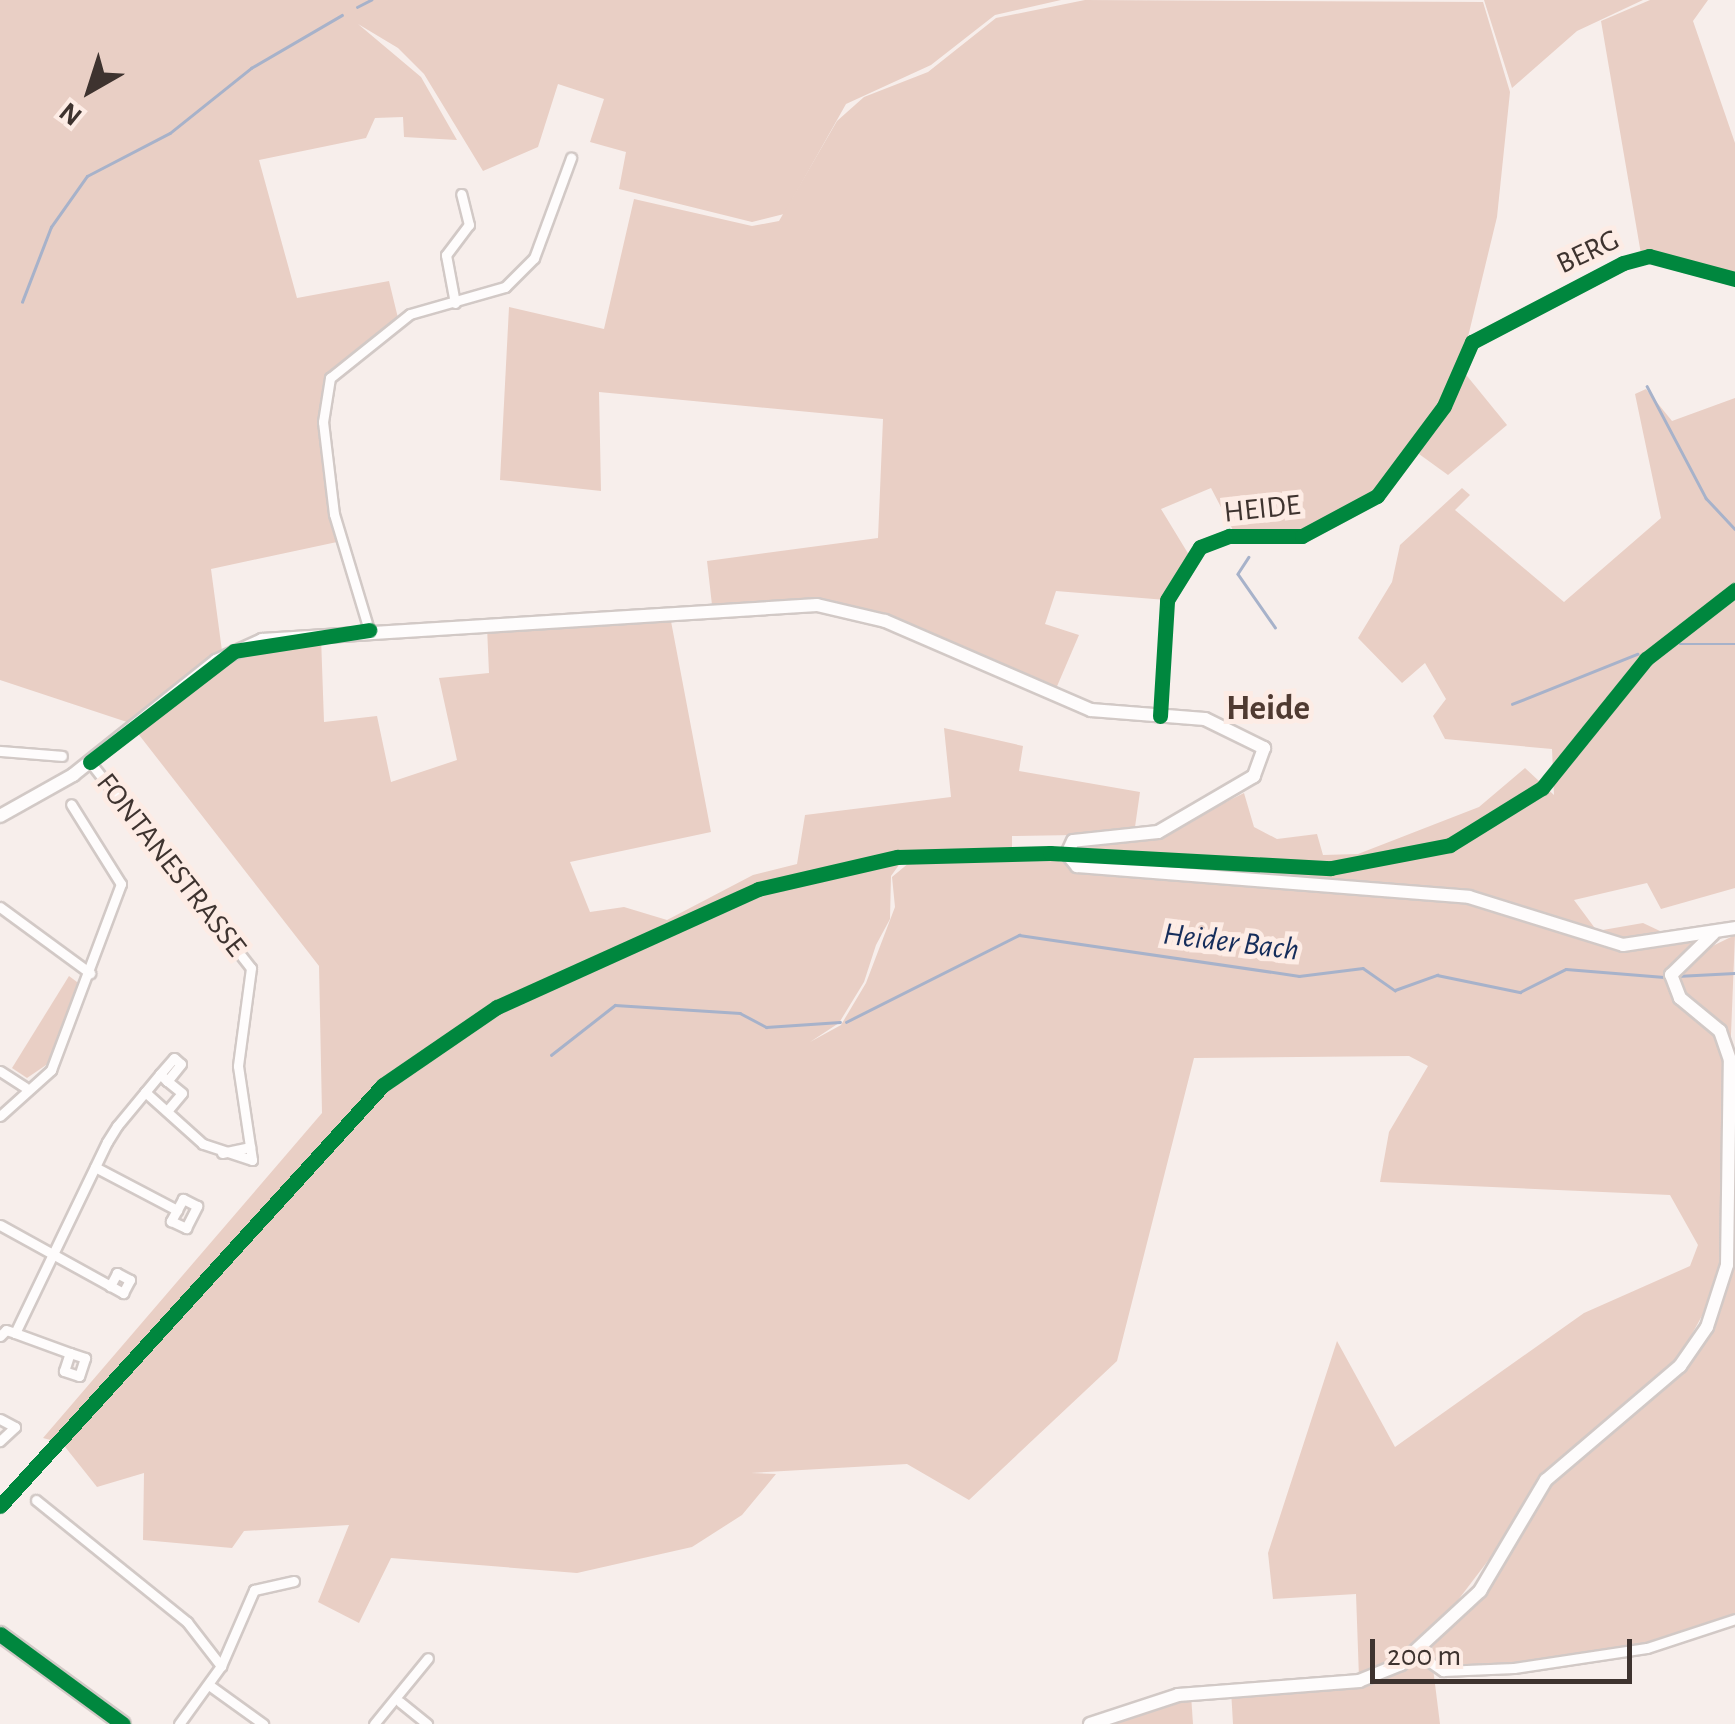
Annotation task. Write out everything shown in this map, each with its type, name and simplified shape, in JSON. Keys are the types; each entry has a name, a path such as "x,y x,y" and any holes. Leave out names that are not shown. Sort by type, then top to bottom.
{"main road":[{"path":"0,816 90,762 243,647 368,630 817,605 886,622 1091,710 1226,724 1267,755 1254,776 1170,826 1142,838 1076,839 1067,856 1080,867 1468,897 1605,942 1713,934 1735,928"},
{"path":"1090,1724 1204,1691 1359,1681 1417,1653 1480,1591 1546,1480 1680,1366 1716,1308 1732,1236 1730,1060 1720,1031 1671,977 1713,934"},
{"path":"0,1634 123,1724"}],"street":[{"path":"368,630 334,514 325,396 338,368 392,327 454,302 499,291 532,262 571,158"},
{"path":"454,302 446,255 469,225 461,194"},
{"name":"BERG","path":"1472,342 1643,256 1735,279"},
{"name":"HEIDE","path":"1160,716 1167,600 1193,553 1228,536 1302,536 1378,496 1444,406 1472,342"},
{"path":"0,751 62,756"},
{"name":"FONTANESTRASSE","path":"90,762 251,968 238,1066 252,1160 203,1144 145,1092"},
{"path":"0,1116 25,1088 52,1070 120,888 71,804"},
{"path":"0,907 90,973"},
{"path":"0,1071 25,1088"},
{"path":"15,1333 95,1167 145,1092 164,1078 182,1093 167,1111"},
{"path":"95,1167 177,1210"},
{"path":"0,1225 49,1256 110,1286"},
{"path":"0,1336 15,1333 70,1353"},
{"path":"0,1419 15,1427 0,1441"},
{"path":"36,1500 187,1622 220,1666"},
{"path":"179,1724 220,1666 254,1590 294,1581"},
{"path":"1417,1653 1449,1672 1514,1668 1647,1648 1735,1619"},
{"path":"374,1724 428,1658"},
{"path":"208,1684 263,1724"},
{"path":"400,1702 427,1724"}],"shaded area":[{"path":"0,0 1061,0 995,15 931,65 846,104 784,214 752,222 619,189 626,152 590,142 604,99 558,84 538,147 483,171 424,74 398,48 358,24 421,77 457,140 404,137 403,117 375,118 366,138 259,160 297,298 389,281 398,318 324,379 337,542 211,569 222,651 130,723 0,680"},
{"path":"1085,0 1483,2 1510,92 1497,217 1460,370 1385,487 1303,535 1235,534 1211,488 1161,509 1189,555 1166,600 1056,591 1045,624 1079,635 1055,691 815,601 712,605 707,561 878,538 883,419 599,392 601,491 500,480 509,307 604,329 634,199 752,226 779,221 837,121 864,97 928,72 996,18"},
{"path":"1484,0 1643,0 1577,31 1512,88"},
{"path":"1650,0 1708,0 1693,21 1735,143 1735,276 1641,254 1601,21"},
{"path":"1463,371 1507,425 1448,475 1419,454"},
{"path":"1646,389 1672,421 1735,398 1735,888 1661,909 1647,883 1574,900 1597,931 1643,923 1660,931 1655,943 1713,934 1680,959 1676,987 1682,961 1735,935 1721,1281 1674,1367 1573,1449 1417,1654 1433,1668 1440,1724 1233,1724 1231,1690 1359,1678 1356,1594 1273,1599 1268,1553 1337,1341 1395,1447 1584,1313 1690,1266 1698,1245 1670,1195 1380,1182 1389,1132 1428,1066 1409,1056 1194,1058 1117,1361 969,1500 907,1464 751,1473 776,1474 742,1515 692,1547 577,1573 391,1558 359,1623 318,1602 349,1525 244,1531 232,1548 143,1540 144,1473 97,1487 62,1443 43,1438 322,1113 319,966 136,731 219,666 264,646 321,637 324,722 377,716 391,782 457,760 439,678 489,673 487,627 670,616 711,832 570,862 590,912 624,907 667,920 753,875 797,864 805,815 951,797 944,728 1023,746 1019,771 1140,792 1134,834 1012,836 1012,848 956,849 807,870 916,858 899,865 891,876 890,919 876,945 864,982 839,1023 810,1042 841,1025 866,983 895,907 892,877 910,862 1058,861 1103,873 1075,849 1151,839 1244,793 1254,827 1277,839 1317,834 1323,855 1358,854 1479,807 1525,768 1554,795 1552,749 1445,739 1433,716 1446,699 1425,663 1402,683 1358,638 1392,582 1400,545 1462,488 1470,495 1455,510 1564,602 1661,518 1635,394"},
{"path":"69,976 81,985 49,1063 27,1078 12,1068"},
{"path":"1735,1244 1735,1617 1648,1646 1515,1666 1436,1663 1432,1647 1464,1614 1527,1507 1698,1343"},
{"path":"1191,1695 1193,1724 1095,1724"}],"waterway":[{"path":"357,7 371,0"},
{"path":"22,302 51,227 87,176 170,133 251,68 342,15"},
{"path":"1647,386 1706,498 1735,529"},
{"path":"1249,557 1238,574 1275,627"},
{"path":"1680,644 1735,644"},
{"path":"1512,704 1637,654"},
{"name":"Heider Bach","path":"846,1022 1019,935 1299,976 1363,968 1395,990 1437,975 1520,992 1566,969 1664,977"},
{"name":"Heider Bach","path":"1677,976 1735,973"},
{"name":"Heider Bach","path":"551,1055 615,1005 740,1013 766,1027 840,1022"}],"cycle path":[{"path":"1160,716 1167,600 1200,547 1229,536 1302,536 1377,496 1444,406 1472,342 1623,263 1649,256 1735,279"},
{"path":"0,1506 383,1085 497,1007 758,889 897,857 1050,853 1331,868 1450,845 1542,788 1646,659 1735,590"},
{"path":"90,762 234,651 369,630"},
{"path":"0,1634 123,1724"}],"district":[{"name":"Heide","path":"1268,709"}]}
